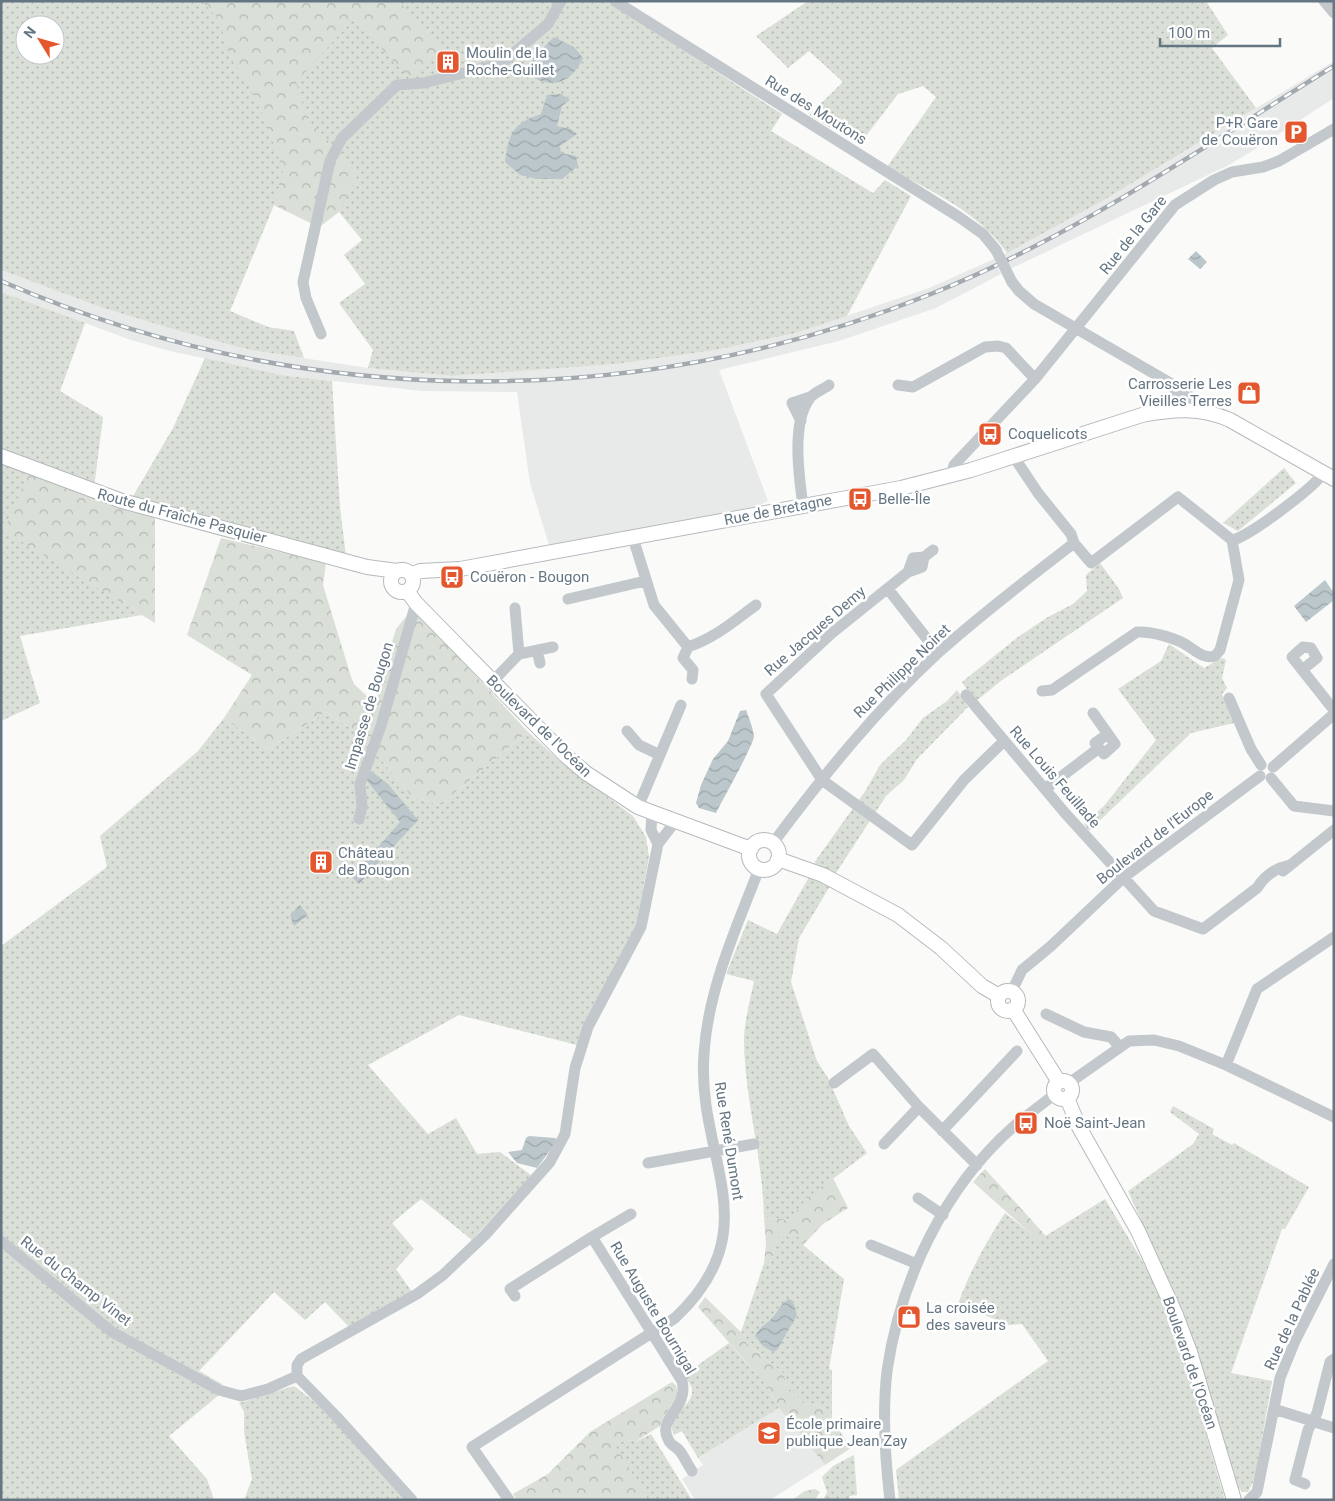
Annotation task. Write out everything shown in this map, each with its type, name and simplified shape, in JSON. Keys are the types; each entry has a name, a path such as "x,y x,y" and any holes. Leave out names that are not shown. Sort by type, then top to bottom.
{"main road":[{"name":"Rue de Bretagne","path":"400,577 420,571 460,569 901,488 951,476 1014,457 1142,415 1183,409 1198,410 1230,420 1328,476"},
{"name":"Route du Fraîche Pasquier","path":"1,456 116,499 367,566 400,577"},
{"name":"Boulevard de l'Océan","path":"400,577 413,582 407,591 416,603 572,761 609,789 645,810 751,849"},
{"path":"760,841 773,843 778,850 778,859 771,868 759,869 750,858 751,849 760,841"},
{"path":"778,859 823,875 898,915 941,948 988,991 1006,994"},
{"name":"Boulevard de l'Océan","path":"1006,994 998,1002 1007,1011 1014,1009 1062,1090 1079,1127 1138,1231 1176,1315 1190,1352 1234,1500"}],"street":[{"path":"321,334 306,298 303,282 330,161 342,138 397,85 424,83 502,64 548,24 561,1"},
{"name":"Rue des Moutons","path":"615,1 959,217 983,234 996,250 1019,292 1034,304 1184,391 1192,399 1198,410"},
{"path":"1324,1 1334,13"},
{"name":"Rue de la Gare","path":"951,476 954,465 1035,379 1164,218 1187,195 1232,172 1264,167 1279,162 1334,129"},
{"path":"898,386 913,386 984,347 998,346 1006,348 1035,379"},
{"path":"803,506 797,446 801,422 810,398 829,385"},
{"path":"1173,386 1183,409"},
{"path":"1014,457 1038,493 1071,534 1074,543 1091,563 1178,497 1232,540 1239,580 1218,654 1207,657 1178,641 1143,631 1137,632 1052,690 1042,691"},
{"path":"1232,540 1240,539 1259,527 1328,476"},
{"path":"633,538 645,581 658,612 680,635 688,647"},
{"name":"Rue Philippe Noiret","path":"773,843 860,734 938,653 1074,543"},
{"name":"Rue Jacques Demy","path":"928,554 913,558 908,572 832,633 766,694 822,780 912,845 964,780 1004,741"},
{"path":"568,599 645,581"},
{"name":"Rue Jacques Demy","path":"888,589 938,653"},
{"name":"Impasse de Bougon","path":"359,819 362,807 360,784 381,726 416,603"},
{"path":"688,647 706,642 756,605"},
{"path":"515,608 519,654"},
{"path":"492,681 519,654 553,646"},
{"path":"688,647 683,658 693,670 692,679"},
{"path":"537,650 540,663"},
{"path":"1302,670 1334,710"},
{"name":"Rue Louis Feuillade","path":"966,695 1045,789 1154,911 1198,929 1203,929 1257,888 1268,885 1287,866 1334,830"},
{"path":"1229,698 1238,722 1266,772 1294,806 1334,811"},
{"path":"658,844 651,830 645,810 660,755 681,705"},
{"path":"1045,789 1099,748 1104,754 1115,744 1093,713"},
{"name":"Boulevard de l'Europe","path":"1006,994 1022,970 1051,946 1124,877 1266,772 1334,714"},
{"path":"627,732 639,745 660,755"},
{"path":"412,1500 297,1376 297,1365 301,1359 417,1294 457,1264 550,1162 566,1134 575,1068 588,1028 641,927 658,844 674,822"},
{"name":"Rue René Dumont","path":"509,1500 472,1447 675,1318 695,1298 710,1275 726,1218 725,1199 704,1092 704,1054 710,1008 722,965 759,869"},
{"path":"1226,1065 1257,989 1334,937"},
{"path":"1046,1014 1084,1032 1111,1037 1119,1046"},
{"path":"890,1500 884,1428 887,1372 895,1331 917,1264 943,1215 977,1165 1013,1128 1119,1046 1135,1039 1154,1040 1179,1046 1226,1065 1334,1117"},
{"path":"942,1130 1017,1051"},
{"path":"834,1083 873,1054 882,1058 919,1107 977,1165"},
{"path":"884,1144 919,1107"},
{"path":"648,1163 754,1144"},
{"path":"918,1198 943,1215"},
{"name":"Rue Auguste Bournigal","path":"515,1296 510,1289 631,1214"},
{"name":"Rue Auguste Bournigal","path":"592,1237 682,1381 684,1395 680,1405 668,1419 666,1436 692,1471"},
{"name":"Rue du Champ Vinet","path":"1,1241 112,1332 219,1390 241,1396 268,1389 297,1376"},
{"path":"871,1245 917,1264"},
{"name":"Rue de la Pablée","path":"1249,1500 1258,1492 1280,1378 1295,1341 1334,1264"},
{"path":"1305,1484 1295,1480 1308,1430 1330,1362 1334,1359"},
{"path":"1274,1409 1334,1428"}],"shaded area":[{"path":"1334,61 1334,98 1262,145 1229,165 1010,269 1004,254 1104,200"},
{"path":"994,259 1001,274 936,308 839,341 719,370 768,501 758,506 550,548 530,483 517,392 421,391 281,375 170,351 131,340 1,292 1,270 103,308 250,350 368,368 452,376 616,364 716,350 796,333 929,288"},
{"name":"École primaire publique Jean Zay","path":"779,1408 825,1465 770,1500 695,1500 682,1479 703,1465 698,1458"}],"green space":[{"path":"1,1 607,1 782,114 771,131 873,193 885,180 911,196 847,316 796,333 716,350 616,364 452,376 368,368 373,350 339,303 365,284 344,255 362,240 339,212 319,227 274,205 230,311 268,327 294,331 304,358 250,350 103,308 1,270"},
{"path":"202,1 399,1 443,51 409,78 354,19 296,82 308,120 359,173 339,211 319,227 274,205 283,170 262,113 246,80 230,58 219,20"},
{"path":"808,1 1206,1 1228,35 1212,48 1256,108 1104,200 1007,253 982,225 968,214 887,167 936,97 923,86 898,94 859,145 809,115 843,82 809,51 788,68 756,36"},
{"path":"1,292 85,323 60,391 103,417 94,488 1,451"},
{"path":"205,358 281,375 332,381 340,507 346,557 132,498 173,428"},
{"path":"1,464 28,474 5,531 142,615 20,636 40,703 1,721"},
{"path":"1284,468 1296,483 1238,531 1223,523"},
{"path":"28,474 155,518 155,623 4,531"},
{"path":"221,538 326,563 323,585 353,683 374,703 396,629 409,613 417,612 528,732 440,805 411,796 362,736 326,712 268,749 224,718 252,675 187,635"},
{"path":"1100,563 1119,589 1123,598 1002,680 975,702 962,682 1018,637 1048,617 1073,604 1087,591 1086,575"},
{"path":"1169,644 1204,668 1222,658 1226,660 1222,678 1227,688 1222,694 1234,723 1191,733 1089,831 1084,824 1104,806 1156,740 1118,689 1161,661"},
{"path":"957,690 968,707 917,759 904,780 886,796 836,873 814,863 866,790 880,765 906,740 923,718 947,701"},
{"path":"326,712 362,736 411,796 440,805 528,732 562,763 633,816 646,837 649,857 635,931 577,1045 459,1015 368,1065 428,1134 456,1118 477,1154 500,1152 532,1176 472,1240 421,1199 392,1223 414,1249 396,1269 412,1292 350,1328 325,1302 305,1320 274,1292 199,1371 222,1384 219,1395 169,1436 207,1479 214,1500 1,1500 1,946 107,867 100,836 198,751 224,718 268,749"},
{"path":"809,877 830,886 799,938 791,982 817,1061 828,1078 849,1126 867,1153 809,1197 789,1220 764,1217 761,1173 747,1086 744,1042 746,1019 754,981 726,974 748,920 777,934"},
{"path":"1173,1106 1214,1129 1212,1134 1232,1145 1234,1143 1309,1187 1285,1229 1282,1229 1231,1373 1272,1381 1255,1478 1248,1492 1242,1492 1237,1486 1205,1378 1161,1265 1128,1191 1193,1144 1199,1134 1170,1112"},
{"path":"985,1169 1046,1236 1039,1241 973,1182"},
{"path":"833,1178 848,1208 823,1224 803,1245 801,1237 778,1237 770,1265 764,1263 766,1244 764,1217 789,1220 808,1197"},
{"path":"1105,1199 1147,1269 1168,1313 1191,1383 1225,1500 899,1500 896,1470 1048,1361 1022,1324 1009,1325 958,1304 979,1257 1005,1213 1039,1240"},
{"path":"778,1237 801,1237 803,1245 844,1279 829,1369 832,1370 832,1420 826,1410 811,1403 805,1405 787,1386 783,1373 746,1343 746,1337 741,1332 764,1263 770,1265"},
{"path":"705,1297 746,1337 746,1343 783,1373 787,1386 805,1405 811,1403 826,1410 851,1448 825,1465 779,1408 768,1387 698,1307"},
{"path":"729,1343 768,1387 779,1408 698,1458 682,1431 674,1435 672,1427 676,1415 692,1395 692,1389 684,1375"},
{"path":"672,1382 676,1385 678,1395 660,1426 635,1442 633,1440 614,1443 648,1500 517,1500 513,1494 548,1474 590,1432"},
{"path":"294,1386 320,1406 408,1500 244,1500 252,1479 244,1432 244,1412 239,1403"},
{"path":"651,1434 692,1500 648,1500 613,1443 633,1440 635,1442"},
{"path":"854,1455 857,1495 850,1496 848,1500 823,1500 827,1492 822,1477 833,1466"},
{"path":"815,1489 820,1492 815,1500 792,1500 805,1491"}],"water":[{"path":"554,37 574,47 583,58 573,74 560,82 552,83 536,79 528,74 534,57"},
{"path":"561,94 570,100 562,106 557,126 571,129 577,134 560,146 561,153 576,156 578,166 562,179 537,179 520,175 505,162 508,144 514,131 524,122 541,114 547,95"},
{"path":"1196,251 1207,262 1200,269 1188,259"},
{"path":"1325,580 1334,593 1334,600 1306,622 1294,606"},
{"path":"746,710 754,736 749,750 716,813 699,808 696,803 701,785 713,759 728,741 740,711"},
{"path":"371,771 388,784 418,820 359,884 352,877 400,822 364,777"},
{"path":"300,905 308,915 294,926 290,915"},
{"path":"529,1136 555,1138 557,1141 537,1168 517,1163 508,1152 522,1150 526,1138"},
{"path":"789,1299 793,1301 797,1315 777,1350 773,1352 763,1346 755,1336"}],"railway":[{"path":"1,281 114,324 230,354 347,374 465,381 583,377 701,361 817,333 931,294 984,271 1036,246 1137,189 1334,66"}],"place":[{"name":"Moulin de la Roche-Guillet","path":"448,62"},
{"name":"P+R Gare de Couëron","path":"1296,132"},
{"name":"Carrosserie Les Vieilles Terres","path":"1249,393"},
{"name":"Coquelicots","path":"990,434"},
{"name":"Belle-Île","path":"860,499"},
{"name":"Couëron - Bougon","path":"452,577"},
{"name":"Château de Bougon","path":"321,862"},
{"name":"Noë Saint-Jean","path":"1026,1123"},
{"name":"La croisée des saveurs","path":"909,1317"},
{"name":"École primaire publique Jean Zay","path":"769,1433"}]}
